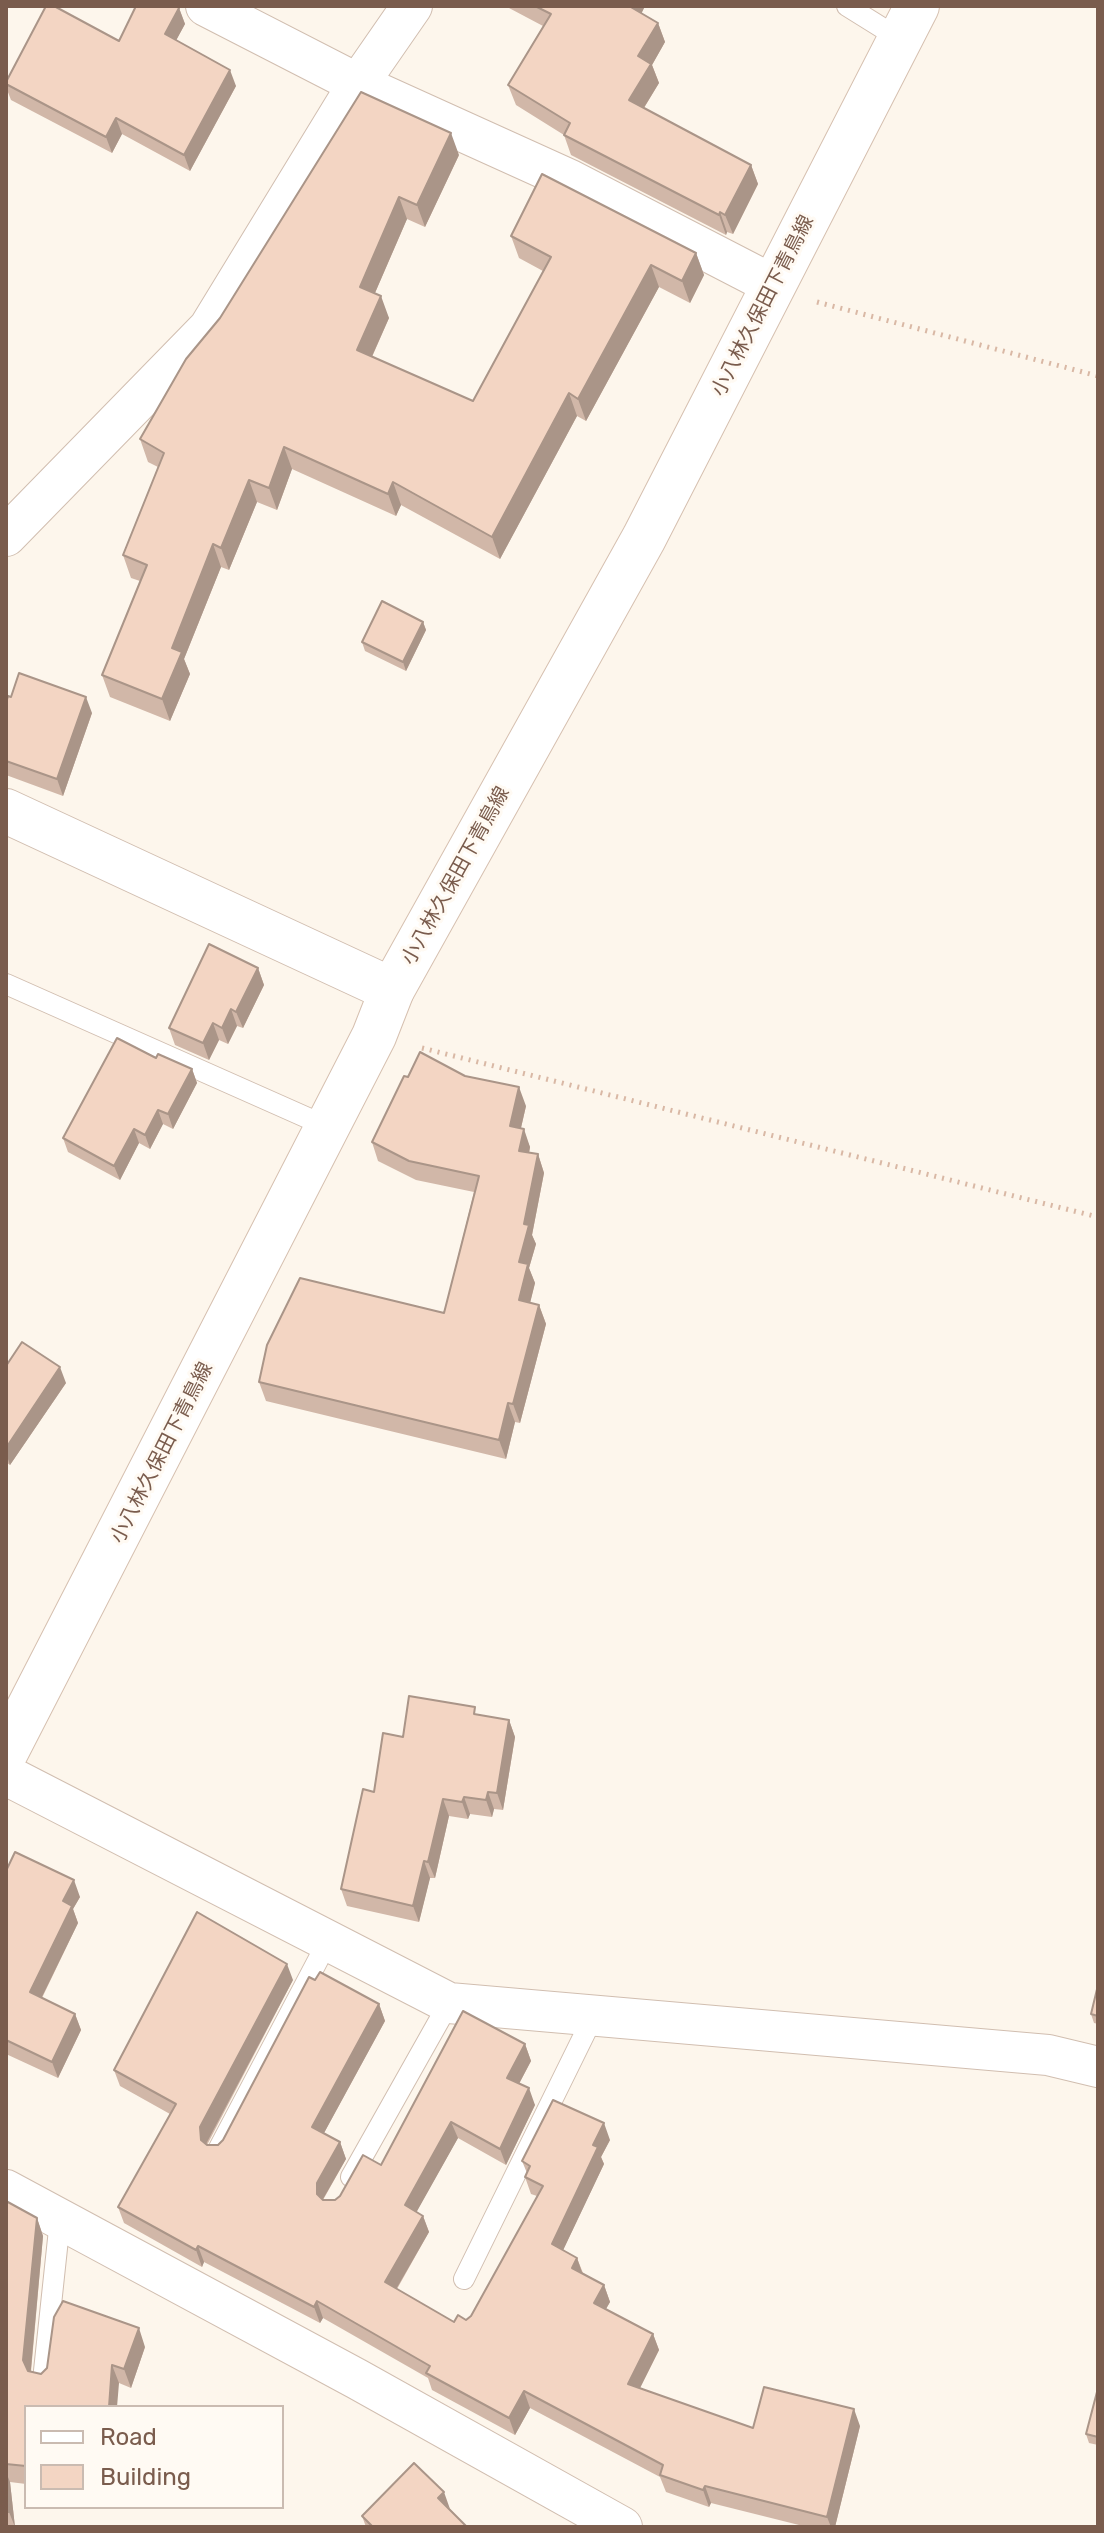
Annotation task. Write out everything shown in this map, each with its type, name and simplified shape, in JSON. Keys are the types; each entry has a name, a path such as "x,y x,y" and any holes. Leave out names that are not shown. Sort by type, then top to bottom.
{"main road":[{"name":"小八林久保田下青鳥線","path":"9,1749 374,1036 392,990 644,538 909,22"},
{"path":"6,811 392,990"}],"street":[{"path":"206,6 358,84 570,180 773,285"},
{"path":"6,536 209,328 358,84 412,6"},
{"path":"9,1749 328,1941 449,2003 1048,2055 1098,2067"},
{"path":"6,2190 357,2379 622,2527"}],"lane":[{"path":"847,6 909,22"},
{"path":"6,984 328,1127"},
{"path":"218,2150 328,1941"},
{"path":"343,2191 449,2003"},
{"path":"464,2279 593,2017"},
{"path":"43,2380 60,2220"}],"path":[{"path":"773,285 802,298 1098,376"},
{"path":"374,1036 1098,1217"}],"building":[{"path":"46,6 54,6 119,41 136,6 179,8 165,34 230,70 184,155 116,118 106,137 6,84"},
{"path":"535,6 629,6 658,23 638,56 651,64 629,100 751,165 725,215 720,212 719,215 564,135 570,123 508,85 551,14"},
{"path":"361,92 451,133 417,205 399,197 360,287 381,296 357,350 473,401 551,257 511,236 542,174 696,253 682,281 651,265 578,399 569,393 492,537 393,482 388,494 284,447 269,488 249,480 221,548 213,544 172,648 182,652 162,699 102,675 147,565 123,555 164,453 140,439 186,359 220,318"},
{"path":"382,601 423,622 403,662 362,642"},
{"path":"19,673 86,697 57,779 6,761 6,703"},
{"path":"209,944 258,968 236,1012 231,1009 222,1028 213,1023 203,1043 169,1028"},
{"path":"117,1038 156,1058 158,1054 192,1069 168,1114 158,1110 145,1135 134,1129 114,1166 63,1138"},
{"path":"420,1052 465,1076 519,1087 510,1126 524,1129 519,1151 538,1154 524,1224 529,1225 519,1262 528,1264 519,1300 539,1305 513,1404 508,1403 499,1440 259,1382 267,1345 300,1278 444,1313 479,1176 409,1161 372,1142 404,1076 408,1077"},
{"path":"22,1342 60,1367 6,1448 6,1366"},
{"path":"409,1696 475,1707 474,1714 509,1720 497,1793 488,1792 486,1800 464,1797 462,1802 443,1799 428,1862 424,1861 413,1906 341,1889 363,1789 374,1792 383,1733 403,1737"},
{"path":"15,1852 74,1880 63,1901 72,1906 30,1992 75,2014 52,2062 6,2040 6,1871"},
{"path":"197,1912 287,1964 200,2127 201,2140 207,2145 218,2145 223,2140 309,1977 315,1980 320,1972 379,2004 312,2127 340,2142 317,2183 317,2194 323,2200 335,2200 340,2196 363,2155 381,2165 463,2011 525,2044 507,2078 529,2088 500,2149 451,2122 405,2205 423,2216 385,2282 454,2322 458,2315 466,2320 543,2186 525,2177 530,2166 522,2161 553,2100 604,2123 593,2145 598,2147 552,2244 577,2258 572,2268 604,2285 594,2303 653,2334 628,2384 753,2428 764,2387 854,2409 827,2517 705,2486 703,2490 660,2475 663,2465 524,2391 509,2418 426,2373 430,2366 317,2301 314,2307 198,2246 196,2250 118,2207 176,2104 114,2070"},
{"path":"1098,1985 1098,2016 1091,2014"},
{"path":"6,2201 37,2218 23,2360 28,2371 41,2374 47,2368 54,2317 63,2301 139,2328 124,2369 112,2365 109,2405 24,2405 24,2466 6,2464"},
{"path":"1098,2388 1098,2437 1086,2434"},
{"path":"414,2463 444,2492 438,2498 467,2527 373,2527 362,2516"}]}
